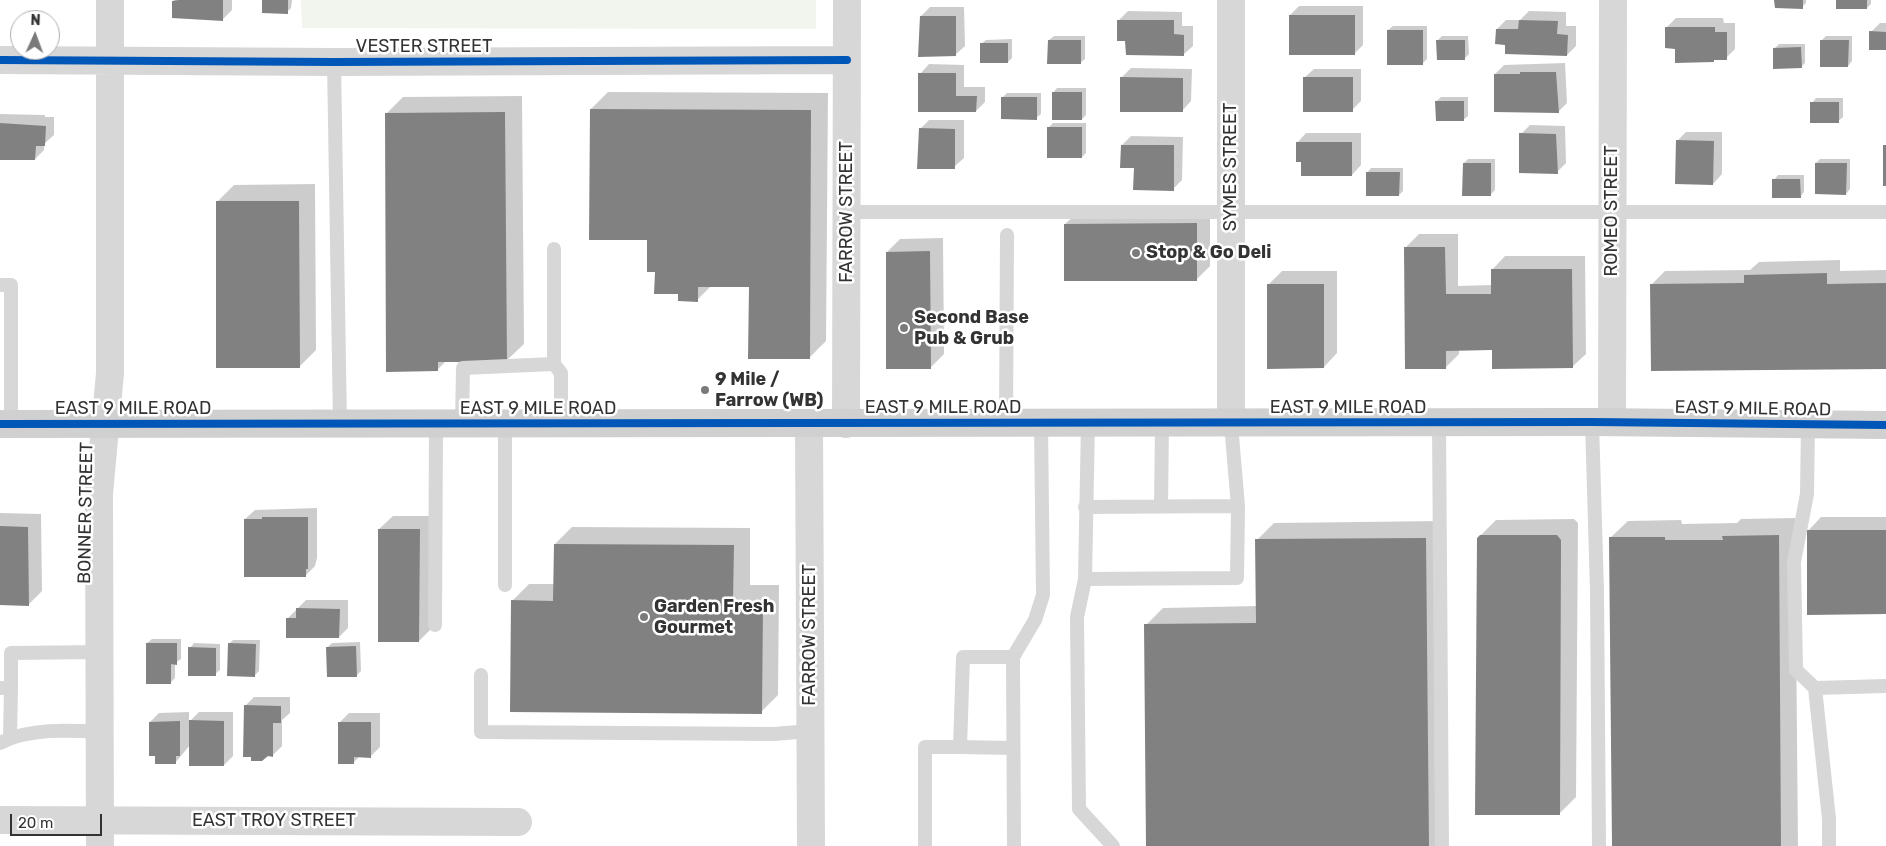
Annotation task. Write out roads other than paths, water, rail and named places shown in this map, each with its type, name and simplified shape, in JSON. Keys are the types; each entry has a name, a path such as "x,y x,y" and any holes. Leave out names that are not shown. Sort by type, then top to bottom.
{"main road":[{"name":"EAST 9 MILE ROAD","path":"6,424 1231,424 1602,422 1886,425"}],"street":[{"name":"BONNER STREET","path":"100,833 101,652 98,494 110,373 110,0"},
{"name":"FARROW STREET","path":"846,424 847,0"},
{"name":"SYMES STREET","path":"1231,0 1231,424"},
{"name":"ROMEO STREET","path":"1602,422 1612,214 1614,0"},
{"name":"VESTER STREET","path":"0,60 334,62 847,60"},
{"name":"FARROW STREET","path":"809,424 811,846"},
{"name":"EAST TROY STREET","path":"0,820 100,833 518,822"}],"lane":[{"path":"334,62 340,424"},
{"path":"847,212 1582,212 1612,214 1643,212 1886,212"},
{"path":"1006,423 1007,235"},
{"path":"554,249 554,364 561,373 560,424"},
{"path":"0,285 11,285 6,424"},
{"path":"436,626 449,424 463,368 554,364"},
{"path":"1599,846 1597,591 1602,422"},
{"path":"1014,846 1013,658 1035,620 1043,596 1041,423"},
{"path":"1088,423 1085,579 1078,617 1079,809 1113,846"},
{"path":"1439,423 1442,846"},
{"path":"505,585 506,424"},
{"path":"1161,506 1162,424"},
{"path":"1085,579 1237,578 1238,506 1231,424"},
{"path":"1808,425 1807,494 1794,562 1796,670 1815,688 1829,819 1830,846"},
{"path":"1085,507 1238,506"},
{"path":"100,732 62,730 5,741 6,688 11,653 101,652"},
{"path":"960,747 963,657 1013,658"},
{"path":"481,675 481,732 774,734 810,731"},
{"path":"1815,688 1886,686"},
{"path":"925,846 924,747 1013,748"}],"place":[{"name":"Stop & Go Deli","path":"1136,253"},
{"name":"Second Base Pub & Grub","path":"904,328"},
{"name":"9 Mile / Farrow (WB)","path":"705,390"},
{"name":"Garden Fresh Gourmet","path":"644,617"}]}
